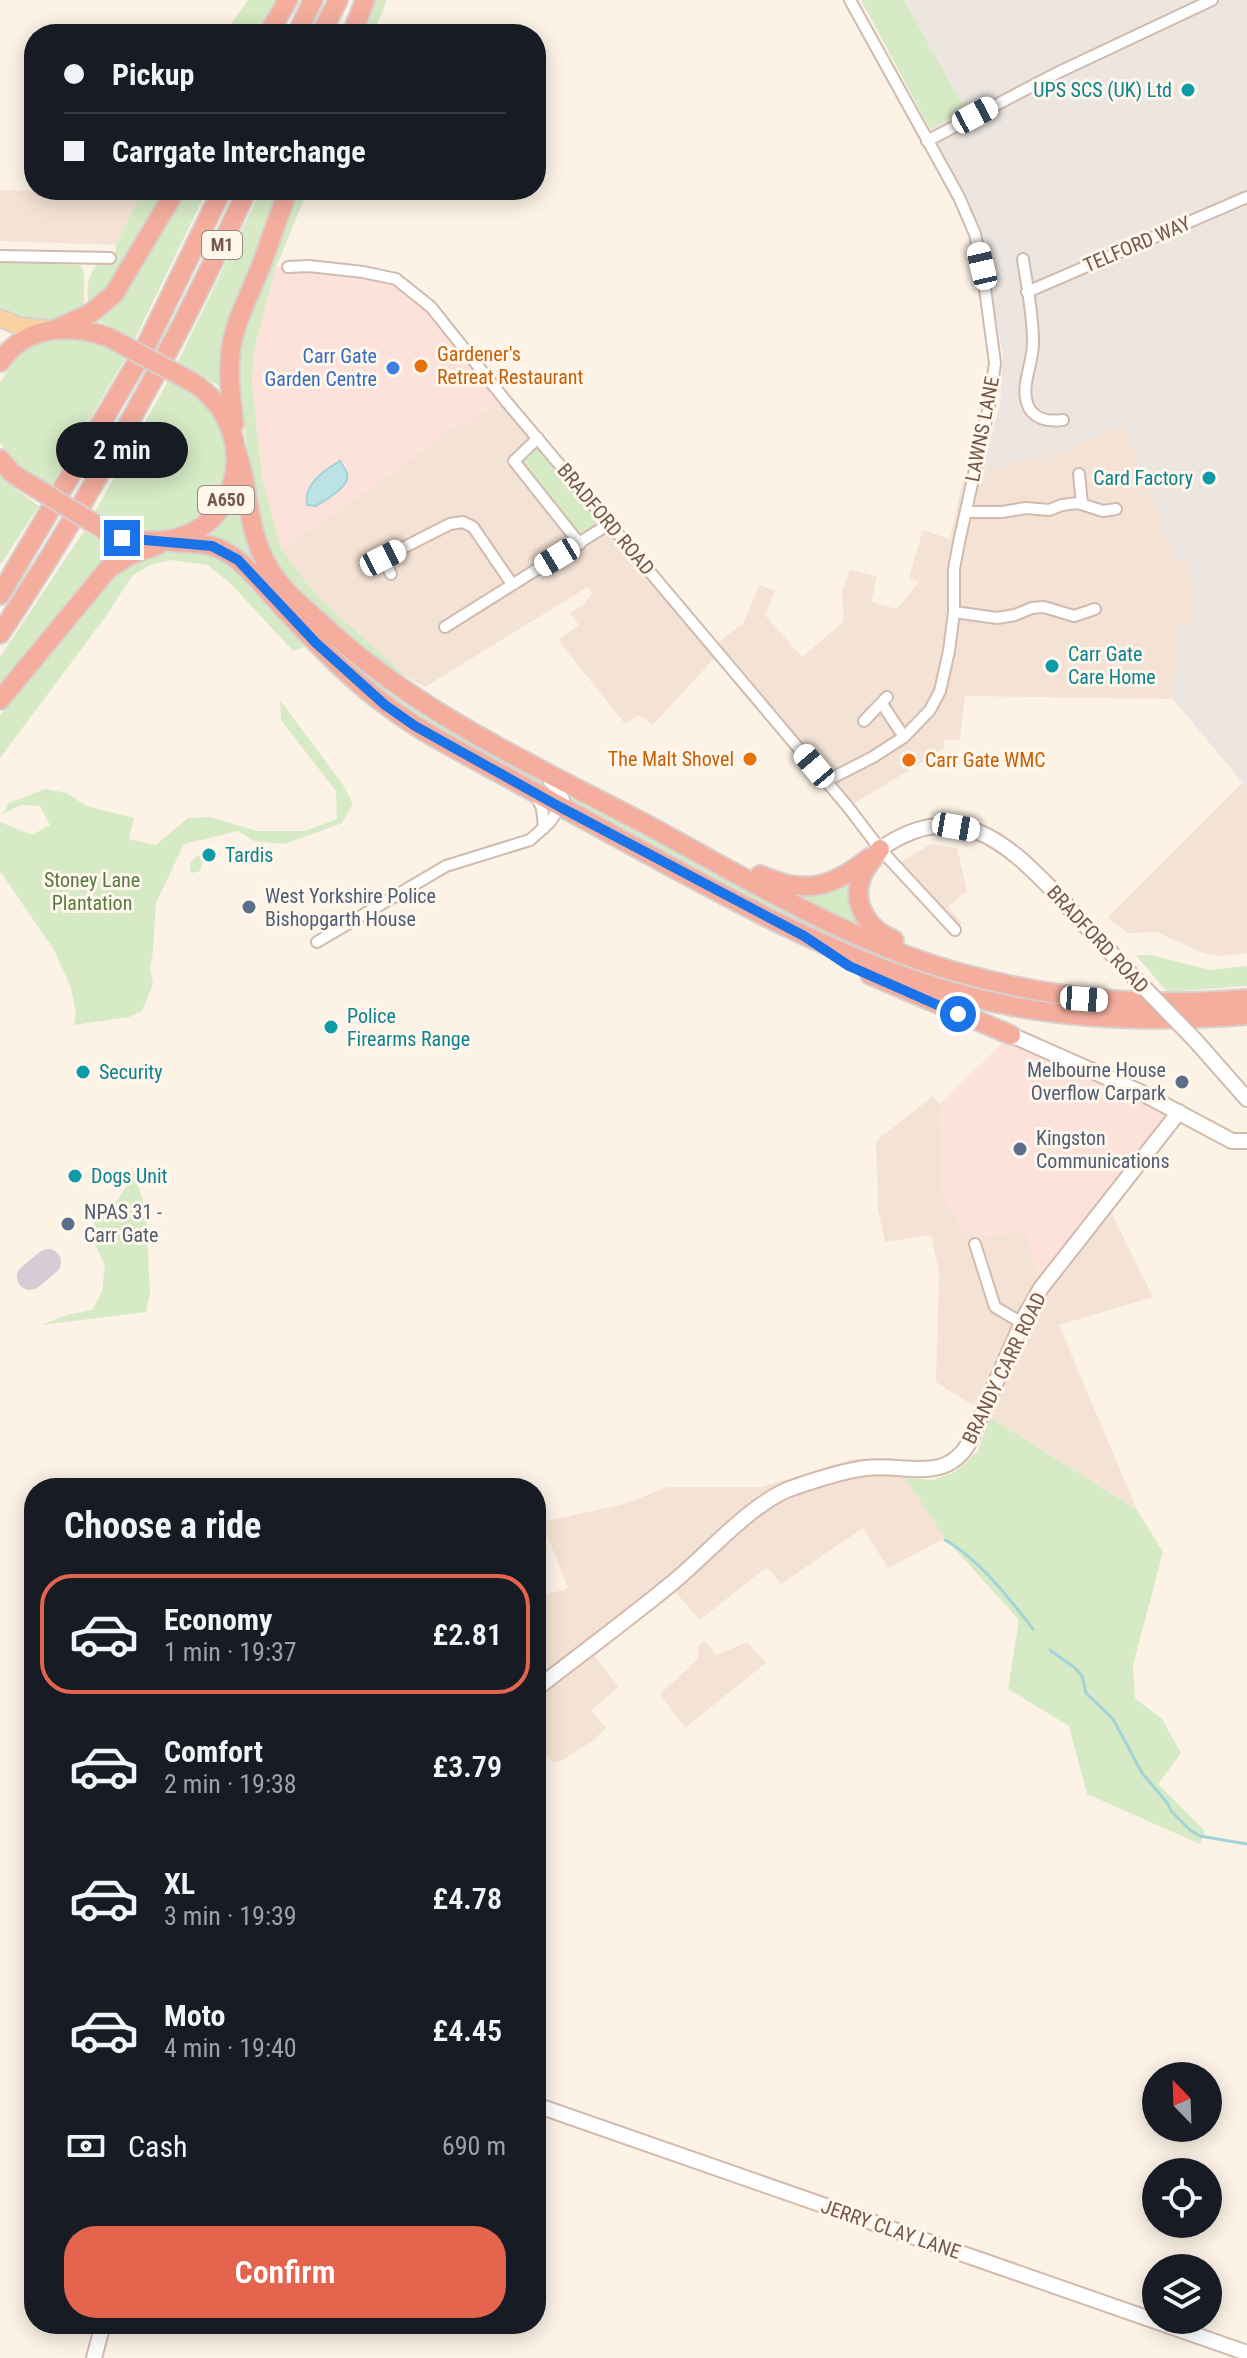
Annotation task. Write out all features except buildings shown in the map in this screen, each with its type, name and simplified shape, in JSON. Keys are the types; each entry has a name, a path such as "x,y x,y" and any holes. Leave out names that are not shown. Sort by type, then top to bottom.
{"highway":[{"path":"274,24 288,0"},
{"path":"302,24 313,0"},
{"path":"326,24 338,0"},
{"path":"356,24 365,0"},
{"path":"0,362 22,341 91,313 114,294 170,200"},
{"name":"M1","path":"0,595 143,352 217,200"},
{"name":"M1","path":"0,634 101,473 197,299 242,200"},
{"path":"236,445 229,369 232,343 284,200"},
{"name":"A650","path":"54,329 108,337 192,382 218,403 227,417 236,445 255,539 266,565 280,584 351,652 400,689 484,739 814,915 896,951 964,975 1084,999 1153,1004 1247,999"},
{"name":"A650","path":"169,542 201,528 219,511 231,490 236,445"},
{"path":"0,459 12,473 108,532 130,540 212,546 231,555 316,643 385,705 415,726 804,936 888,971 964,995 1023,1008 1081,1017 1141,1021 1247,1015"},
{"path":"0,700 108,569 130,555 169,542"},
{"path":"712,860 782,883 805,887 840,879 880,849"},
{"path":"880,849 862,877 859,903 867,921 883,935 940,959 1084,999"},
{"path":"804,936 849,966 1011,1035"}],"main road":[{"name":"A650","path":"0,318 19,326 54,329"}],"street":[{"name":"LAWNS LANE","path":"826,781 904,737 930,710 940,691 954,612 954,569 989,407 995,363 975,234 959,197 850,0"},
{"path":"927,141 1047,78 1212,0"},
{"name":"TELFORD WAY","path":"1027,292 1247,197"},
{"path":"0,256 90,264 110,258"},
{"path":"1023,259 1034,343 1027,388 1028,405 1039,418 1054,422 1063,420"},
{"name":"BRADFORD ROAD","path":"288,267 309,266 396,279 431,307 880,849 955,930"},
{"path":"538,438 514,461 580,544"},
{"path":"1079,474 1082,504"},
{"path":"966,512 1026,508 1049,510 1070,503 1103,511 1116,509"},
{"path":"391,574 383,558 450,524 463,522 473,527 512,584"},
{"path":"445,627 609,524"},
{"path":"954,612 997,618 1044,607 1074,622 1095,609"},
{"path":"864,721 885,700 904,737"},
{"path":"317,942 446,866 530,840 544,828 564,800 560,791 550,782 503,757 484,739"},
{"path":"532,791 542,808 544,828"},
{"name":"BRADFORD ROAD","path":"880,849 900,836 942,825 975,830 1008,847 1195,1040 1247,1099"},
{"path":"1011,1035 1140,1092 1232,1141 1247,1141"},
{"name":"BRANDY CARR ROAD","path":"546,1681 672,1583 737,1525 790,1488 868,1468 933,1468 958,1460 1041,1288 1179,1112"},
{"path":"975,1244 995,1307 1022,1323"},
{"name":"JERRY CLAY LANE","path":"546,2108 1247,2353"},
{"path":"94,2358 100,2334"}],"shaded area":[{"path":"904,0 1247,0 1247,788 1173,699 1178,624 1188,626 1196,621 1188,561 1176,561 1123,425 1033,463 1031,457 982,472 1000,404 1003,354 991,292 988,244 930,129 966,111"},
{"path":"0,190 24,190 24,200 138,200 116,245 0,241"},
{"name":"Carr Gate Garden Centre","path":"309,266 396,279 431,307 505,400 469,422 444,432 406,464 281,549 262,479 252,383 254,350 276,267"},
{"path":"505,400 713,647 744,622 759,585 775,590 765,615 802,657 844,621 842,592 850,570 877,576 871,602 897,609 919,582 909,578 923,530 950,539 964,475 1032,456 1034,463 1123,424 1176,561 1188,561 1196,621 1188,626 1178,624 1173,699 965,696 960,740 944,740 944,749 848,807 718,654 653,725 639,715 625,724 558,640 579,625 570,613 583,605 592,593 588,587 425,687 407,677 317,596 281,549 406,464 444,432"},
{"path":"1242,783 1247,788 1247,953 1219,956 1203,953 1156,932 1128,933 1107,918"},
{"path":"931,844 957,848 967,891 948,907 962,923 955,930 896,865"},
{"path":"1011,1035 1179,1112 1041,1288 1025,1229 970,1242 942,1194 940,1104"},
{"path":"933,1096 940,1104 942,1194 970,1241 1107,1204 1153,1297 1059,1325 1137,1510 936,1382 939,1272 931,1235 885,1242 878,1209 876,1141"},
{"path":"892,1458 945,1538 888,1568 863,1528 781,1584 767,1567 700,1620 675,1592 594,1655 619,1687 591,1710 606,1728 591,1742 561,1761 553,1762 546,1757 546,1595 568,1588 546,1532 546,1521 624,1504 668,1487 762,1487 853,1459"},
{"path":"705,1641 716,1655 747,1642 766,1663 685,1728 660,1694 697,1660 699,1645"}],"green space":[{"path":"248,0 276,0 262,24 231,24"},
{"path":"376,0 387,0 377,24 367,24"},
{"path":"861,0 904,0 966,111 930,129"},
{"path":"138,200 158,200 114,275 116,282 90,307 87,290 91,273 98,264 109,265"},
{"path":"175,200 202,200 135,339 99,321 96,316"},
{"path":"256,200 278,200 225,335 220,368 221,387 178,362"},
{"path":"296,200 304,200 276,267 254,350 252,383 262,479 281,549 317,596 407,677 378,661 280,574 255,519 238,374 240,337"},
{"path":"0,260 80,265 84,275 86,309 64,317 32,320 0,308"},
{"path":"72,337 97,341 126,357 51,486 24,474 0,442 0,383 15,359 29,347"},
{"path":"169,379 199,396 219,417 227,445 222,483 204,513 184,525 149,532 121,530 94,514"},
{"path":"538,438 609,524 580,544 514,461"},
{"path":"0,471 16,485 15,489 39,506 0,565"},
{"path":"238,494 255,554 459,733 487,753 551,787 546,792 459,747 371,685 227,543 207,535 225,517"},
{"path":"84,531 121,550 108,559 0,690 0,657"},
{"path":"169,550 206,552 219,557 246,579 305,647 293,651 231,584 208,565 171,560 152,564 132,576 106,616 0,758 0,716 99,592 108,575 155,553"},
{"name":"Stoney Lane Plantation","path":"280,700 343,785 353,804 342,823 285,844 254,841 238,831 184,844 156,903 150,968 153,984 142,1011 129,1017 74,1025 76,1014 71,988 54,950 0,871 0,822 32,835 50,825 40,806 21,805 3,814 9,803 45,789 67,793 86,806 134,818 129,839 156,845 188,818 210,817 257,831 305,831 337,819 336,791 281,720"},
{"path":"564,789 812,920 1107,1007 1149,1015 1039,1005 916,974 780,917 567,803"},
{"path":"205,850 212,850 216,859 212,864 202,863 200,871 192,873 190,862"},
{"path":"852,880 865,931 793,896 794,894"},
{"path":"1136,955 1151,955 1210,970 1247,966 1247,986 1167,992"},
{"path":"134,1171 146,1212 150,1294 146,1312 41,1325 92,1310 102,1292 105,1265 92,1239 95,1216 114,1203"},
{"path":"990,1417 1137,1510 1163,1552 1133,1665 1135,1698 1162,1719 1181,1753 1158,1784 1205,1831 1200,1844 1087,1794 1069,1726 1008,1689 1019,1620 945,1538 905,1478 933,1480 955,1472 978,1451"}],"water":[{"path":"340,461 347,473 345,483 316,506 307,505 311,485"}],"waterway":[{"path":"945,1540 981,1568 1033,1629"},
{"path":"1050,1650 1082,1676 1086,1693 1113,1719 1142,1773 1190,1830 1200,1836 1247,1844"}],"taxiway":[{"path":"30,1277 48,1262"}],"place":[{"name":"UPS SCS (UK) Ltd","path":"1188,90"},
{"name":"Gardener's Retreat Restaurant","path":"421,366"},
{"name":"Carr Gate Garden Centre","path":"393,368"},
{"name":"Card Factory","path":"1209,478"},
{"name":"Carr Gate Care Home","path":"1052,666"},
{"name":"The Malt Shovel","path":"750,759"},
{"name":"Carr Gate WMC","path":"909,760"},
{"name":"Tardis","path":"209,855"},
{"name":"West Yorkshire Police Bishopgarth House","path":"249,907"},
{"name":"Police Firearms Range","path":"331,1027"},
{"name":"Security","path":"83,1072"},
{"name":"Melbourne House Overflow Carpark","path":"1182,1082"},
{"name":"Kingston Communications","path":"1020,1149"},
{"name":"Dogs Unit","path":"75,1176"},
{"name":"NPAS 31 - Carr Gate","path":"68,1224"}],"route":[{"path":"122,538 212,546 224,551 238,560 316,643 358,682 415,726 804,936 849,966 958,1014"}]}
